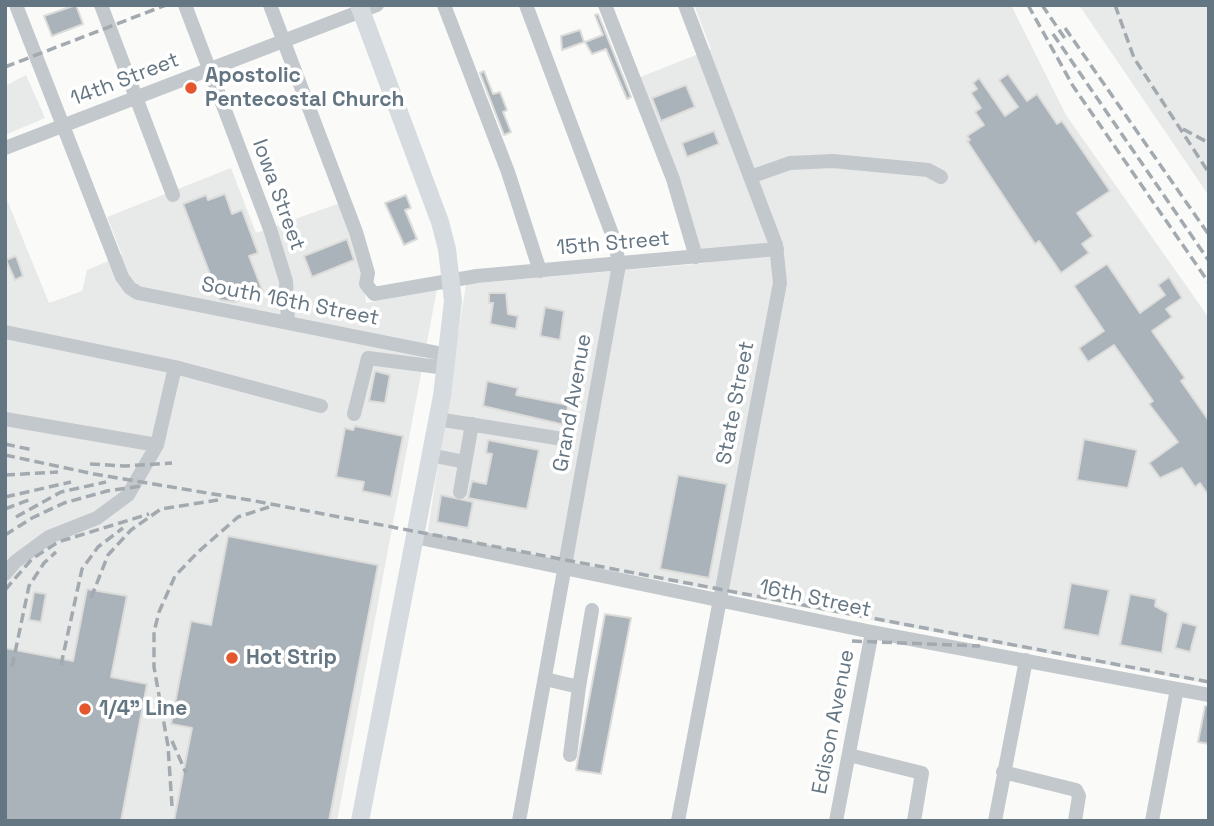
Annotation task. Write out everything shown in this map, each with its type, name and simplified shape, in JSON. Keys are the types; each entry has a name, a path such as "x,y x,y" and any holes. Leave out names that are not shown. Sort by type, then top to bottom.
{"main road":[{"path":"360,821 447,362 452,279 440,222 366,7"}],"street":[{"path":"16,5 62,127"},
{"path":"100,5 173,195"},
{"name":"Iowa Street","path":"185,5 286,281 288,323"},
{"path":"270,5 283,42"},
{"path":"444,5 508,172 540,271"},
{"name":"Grand Avenue","path":"519,821 619,265 615,242 526,5"},
{"path":"605,5 673,179 696,257"},
{"name":"State Street","path":"678,821 778,299 780,267 778,249 685,5"},
{"name":"14th Street","path":"5,148 283,42 366,7"},
{"name":"15th Street","path":"283,42 356,232 368,273 368,288 374,294 382,295 452,279 778,249"},
{"name":"South 16th Street","path":"62,127 126,284 138,293 288,323 447,362"},
{"path":"750,177 790,163 833,161 928,170 941,177"},
{"path":"5,332 175,367 321,406"},
{"path":"354,414 368,358 447,362"},
{"path":"5,574 15,562 49,537 97,518 128,495 157,445 175,367"},
{"path":"5,419 157,445"},
{"path":"437,419 563,439"},
{"path":"460,492 472,424"},
{"path":"430,455 465,462"},
{"name":"16th Street","path":"415,537 872,632 1209,695"},
{"path":"570,755 592,610"},
{"name":"Edison Avenue","path":"836,821 872,632"},
{"path":"995,821 1026,660"},
{"path":"545,679 579,687"},
{"path":"1152,821 1177,689"},
{"path":"849,755 922,773 914,821"},
{"path":"1003,772 1076,790 1080,796 1075,821"}],"shaded area":[{"path":"694,5 1011,5 1066,115 1209,318 1209,684 427,536 466,284 706,263 638,78 711,49"},
{"path":"1079,5 1209,5 1209,196"},
{"path":"26,75 45,118 5,135 5,86"},
{"path":"231,168 256,233 340,203 362,261 366,303 437,289 337,821 5,821 5,195 49,303 82,291 87,270 122,255 107,217"}],"building":[{"path":"76,5 83,24 52,36 44,16"},
{"path":"598,14 631,97 627,99 606,49 592,54 585,42 603,35 595,15"},
{"path":"580,30 584,42 562,50 561,36"},
{"path":"484,71 493,94 500,92 507,110 503,112 511,132 504,135 480,73"},
{"path":"1008,74 1027,101 1037,94 1057,124 1062,121 1110,191 1077,213 1093,236 1082,244 1089,253 1061,273 1039,241 1035,244 967,141 970,140 967,136 984,125 975,112 981,108 971,93 977,89 973,83 979,78 1005,116 1018,107 999,80"},
{"path":"686,85 695,107 661,121 652,98"},
{"path":"714,131 719,144 687,157 682,143"},
{"path":"225,194 232,214 242,210 258,253 249,256 263,292 234,302 220,300 183,204 206,195 208,200"},
{"path":"406,195 411,208 405,210 417,239 404,245 385,203"},
{"path":"347,239 354,260 312,277 304,256"},
{"path":"16,256 23,276 15,280 6,260"},
{"path":"1107,264 1140,313 1165,295 1158,285 1169,277 1182,298 1166,309 1172,317 1152,331 1185,378 1181,381 1209,421 1209,496 1200,483 1195,487 1182,468 1160,478 1149,463 1178,442 1149,404 1153,401 1114,345 1088,362 1079,348 1104,331 1074,286"},
{"path":"489,293 506,293 508,314 518,316 516,329 490,324 493,303 489,303"},
{"path":"545,307 564,311 560,340 540,336"},
{"path":"375,371 390,375 385,403 369,401"},
{"path":"487,381 518,388 516,395 568,405 565,425 483,406"},
{"path":"355,426 403,436 391,497 362,491 364,482 336,477 345,428 353,430"},
{"path":"1084,439 1137,450 1128,488 1077,480"},
{"path":"488,440 539,450 527,509 468,498 472,481 486,484 492,454 486,453"},
{"path":"678,475 727,484 709,578 660,569"},
{"path":"441,495 473,502 468,528 437,522"},
{"path":"228,536 378,565 329,821 174,821 192,728 171,724 191,621 211,625"},
{"path":"1071,583 1109,590 1099,636 1063,629"},
{"path":"87,589 127,596 111,677 147,684 121,821 5,821 5,648 73,661"},
{"path":"34,592 46,594 41,622 29,620"},
{"path":"1130,594 1156,599 1155,606 1168,613 1162,653 1120,645"},
{"path":"605,614 631,618 601,774 576,770"},
{"path":"1182,622 1197,626 1190,652 1175,648"},
{"path":"1205,706 1209,706 1209,744 1198,742"}],"railway":[{"path":"5,67 166,5"},
{"path":"1028,5 1073,86 1209,283"},
{"path":"1042,5 1066,40"},
{"path":"1115,5 1134,58 1209,173"},
{"path":"1065,28 1209,235"},
{"path":"1053,34 1209,261"},
{"path":"1183,129 1209,143"},
{"path":"5,444 33,450"},
{"path":"5,455 94,474 255,501 1209,682"},
{"path":"90,464 125,466 172,463"},
{"path":"5,475 58,472"},
{"path":"5,497 71,482"},
{"path":"16,517 61,492 106,482"},
{"path":"5,535 64,503 107,491 142,486"},
{"path":"5,509 31,499"},
{"path":"91,598 108,555 131,530 161,509 218,500"},
{"path":"172,806 168,746 154,667 154,632 159,612 175,576 198,552 238,517 269,507"},
{"path":"5,590 32,559 58,542 149,514"},
{"path":"61,665 82,569 98,547 123,528"},
{"path":"12,667 29,586 44,563 56,552"},
{"path":"852,641 980,646"},
{"path":"172,741 186,773"}],"place":[{"name":"Apostolic Pentecostal Church","path":"191,88"},
{"name":"Hot Strip","path":"232,658"},
{"name":"1/4\" Line","path":"85,709"}]}
